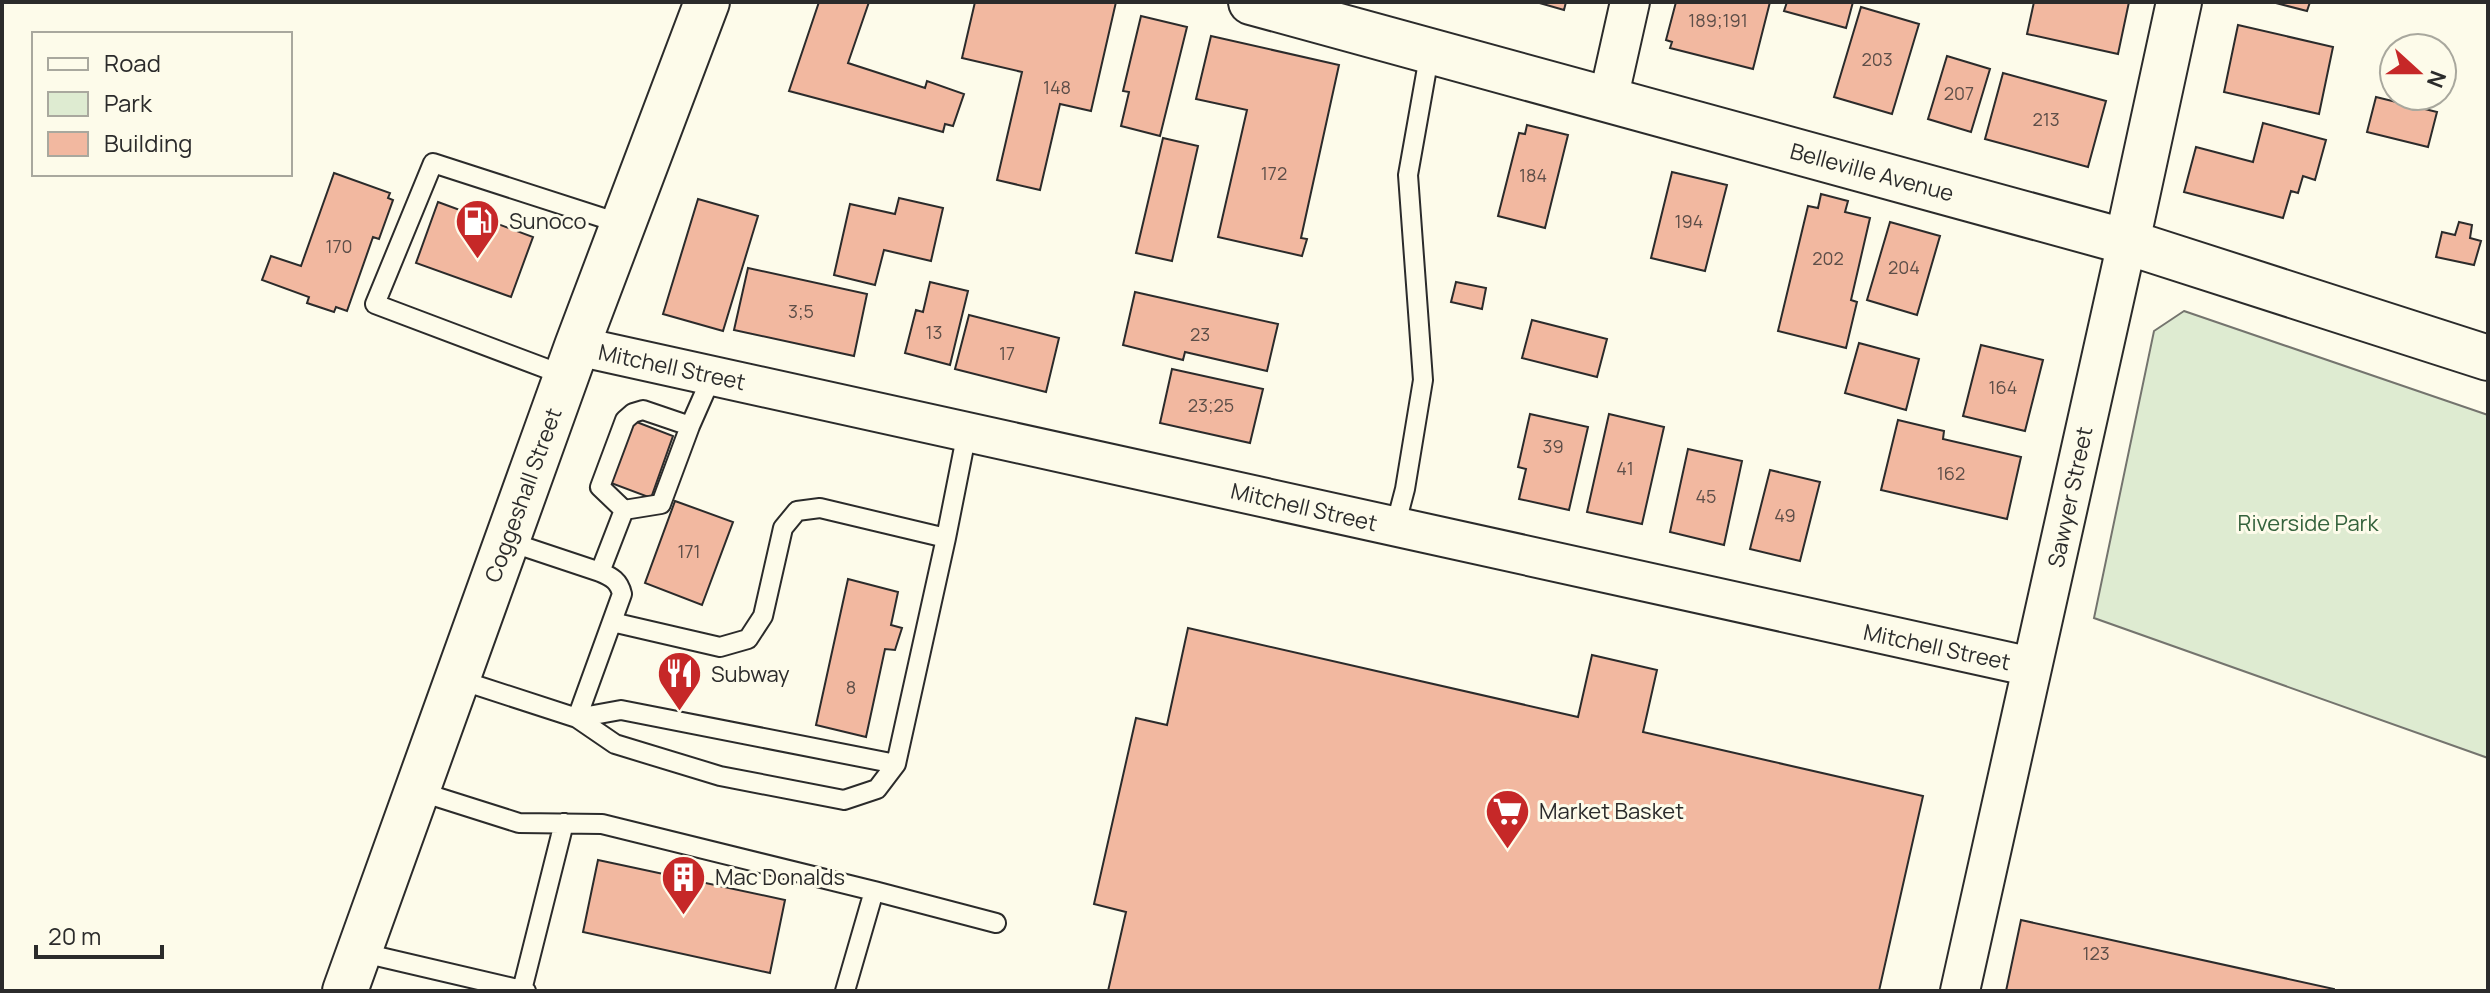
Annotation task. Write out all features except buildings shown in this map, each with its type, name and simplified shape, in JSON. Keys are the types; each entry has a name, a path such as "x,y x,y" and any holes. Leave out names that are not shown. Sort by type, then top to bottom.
{"main road":[{"name":"Coggeshall Street","path":"352,972 571,361 707,2"},
{"name":"Belleville Avenue","path":"1251,2 2127,242 2488,358"},
{"name":"Sawyer Street","path":"2127,242 2179,2"}],"street":[{"path":"1608,100 1630,2"},
{"name":"Sawyer Street","path":"1960,991 2127,242"},
{"name":"Mitchell Street","path":"571,361 712,376 2032,667"}],"lane":[{"path":"1395,527 1405,489 1423,380 1408,175 1430,51"},
{"path":"571,361 375,304 433,163 622,224"},
{"path":"624,510 661,504 712,376"},
{"path":"624,510 600,487 625,420 643,410 690,426"},
{"path":"457,679 577,718 615,744 720,776 844,800 877,789 896,764 967,432"},
{"path":"612,622 720,647 748,639 763,616 783,528 797,511 820,508 946,538"},
{"path":"600,572 624,510"},
{"path":"507,541 600,572 619,583 622,594 577,718"},
{"path":"577,718 621,710 896,764"},
{"path":"416,791 519,823 602,824 996,923"},
{"path":"352,972 524,991 564,823"},
{"path":"845,991 874,891"}],"green space":[{"name":"Riverside Park","path":"2184,311 2488,415 2488,758 2094,618 2154,331"}],"place":[{"name":"Sunoco","path":"478,260"},
{"name":"Subway","path":"680,713"},
{"name":"Market Basket","path":"1508,850"},
{"name":"Mac Donalds","path":"684,916"}]}
